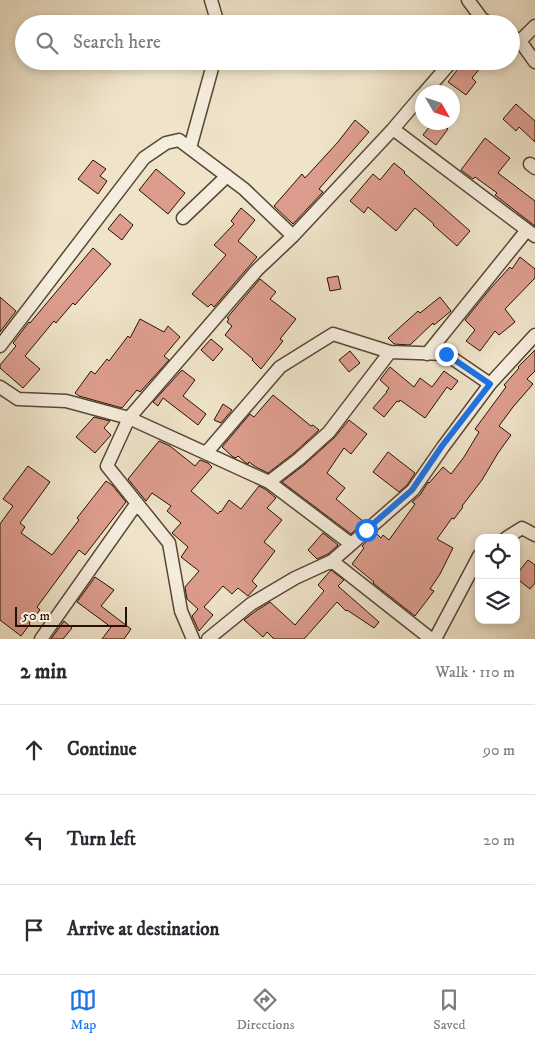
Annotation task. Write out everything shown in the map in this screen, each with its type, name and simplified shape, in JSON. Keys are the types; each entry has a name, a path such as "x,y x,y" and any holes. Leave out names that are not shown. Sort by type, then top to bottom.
{"street":[{"path":"211,0 215,15"},
{"path":"468,0 479,15"},
{"path":"520,35 535,26"},
{"path":"520,43 535,62"},
{"path":"190,148 212,70"},
{"path":"432,85 444,70"},
{"path":"193,639 181,611 169,543 107,466 128,418 257,270 293,236 415,104"},
{"path":"393,129 531,233 427,354"},
{"path":"0,346 144,158 166,143 179,140 190,148 244,189 293,236"},
{"path":"182,218 227,176"},
{"path":"206,453 280,367 333,334 390,352 446,354 490,384"},
{"path":"208,639 251,604 295,578 332,561 412,490 442,446 490,384 535,335"},
{"path":"269,482 299,459 329,432 390,352"},
{"path":"0,387 18,399 66,401 128,418 269,482 351,544"},
{"path":"41,639 137,503"},
{"path":"512,534 522,528 535,535"},
{"path":"332,561 431,639"},
{"path":"436,639 475,564"}],"building":[{"path":"457,70 479,70 472,78 476,82 466,95 460,91 460,85 452,85 448,82"},
{"path":"516,104 535,121 535,142 519,127 516,131 503,119"},
{"path":"355,120 369,132 319,189 323,192 293,224 274,206 302,174 305,178"},
{"path":"427,130 447,130 436,145 423,135"},
{"path":"485,138 510,158 498,173 535,201 535,226 495,195 497,193 475,177 473,179 461,170"},
{"path":"93,160 106,169 100,176 107,181 98,194 78,179"},
{"path":"394,163 470,231 457,246 415,208 396,231 368,207 364,213 350,201 373,174 380,180"},
{"path":"156,169 185,193 168,214 139,190"},
{"path":"241,208 255,220 238,241 257,257 214,307 211,304 208,307 192,294 226,255 214,245 234,224 231,221"},
{"path":"120,214 133,225 122,240 108,229"},
{"path":"93,248 111,264 75,305 73,303 56,323 54,321 25,356 40,369 23,388 0,368 0,365 16,346 13,343 29,322"},
{"path":"520,257 535,269 535,278 505,309 515,322 499,335 495,331 480,351 466,341 475,330 465,320 510,267 512,269"},
{"path":"338,276 341,289 330,291 327,278"},
{"path":"260,279 276,292 270,299 296,319 280,339 283,341 261,369 253,359 225,335 232,326 227,322 229,319 227,318"},
{"path":"0,297 16,311 0,332"},
{"path":"440,297 451,311 434,325 433,323 410,345 394,344 388,338 418,311 420,313"},
{"path":"140,319 164,332 168,326 180,337 164,356 169,360 140,392 137,390 122,408 79,396 75,393 91,371 95,374 107,359 109,361 128,336 130,338"},
{"path":"211,339 223,349 213,361 201,350"},
{"path":"535,350 535,371 527,379 533,384 499,426 511,435 463,507 454,519 452,518 437,539 453,548 430,589 434,591 415,616 352,564 364,548 362,546 376,533 381,538 383,535 389,540 415,504 412,502 443,467 451,474 479,432 475,429 506,387 504,385"},
{"path":"350,351 360,363 349,372 339,360"},
{"path":"390,367 414,387 420,378 432,387 444,371 458,381 451,390 447,387 425,418 400,400 384,417 373,408 389,388 380,380"},
{"path":"182,370 195,380 183,396 206,414 198,425 163,398 158,406 153,402"},
{"path":"273,395 311,426 313,425 319,430 268,473 249,462 248,464 246,463 238,456 236,458 233,457 222,447 250,414 254,417"},
{"path":"223,404 232,410 221,423 214,420"},
{"path":"94,417 110,421 104,428 111,435 95,453 76,437"},
{"path":"349,420 367,434 351,454 344,448 327,473 345,488 336,499 364,522 351,534 282,482 334,438"},
{"path":"159,441 170,446 195,466 200,460 212,467 191,491 218,514 229,500 241,509 259,486 276,498 267,508 282,520 264,542 275,551 252,581 257,586 248,596 238,588 232,594 223,586 204,607 213,615 199,631 192,616 198,609 187,599 185,587 199,571 181,557 188,547 172,533 181,523 167,511 171,506 152,493 146,501 128,479"},
{"path":"388,452 415,473 407,485 399,492 373,472"},
{"path":"28,466 50,482 20,523 25,527 21,533 52,555 79,520 77,518 106,481 112,485 126,502 85,555 79,550 37,607 40,610 21,636 0,620 0,524 13,506 3,499"},
{"path":"323,533 338,545 328,554 317,559 308,550"},
{"path":"528,560 535,565 535,583 530,589 520,581 520,570"},
{"path":"331,570 344,580 338,586 379,622 374,628 346,611 337,602 304,639 274,639 267,632 263,637 244,620 270,602 295,625 324,591 318,585"},
{"path":"95,577 114,590 101,606 131,629 124,639 102,639 111,627 77,602"},
{"path":"64,621 72,628 63,639 51,639"}],"route":[{"path":"366,530 412,490 442,446 490,384 446,354"}]}
